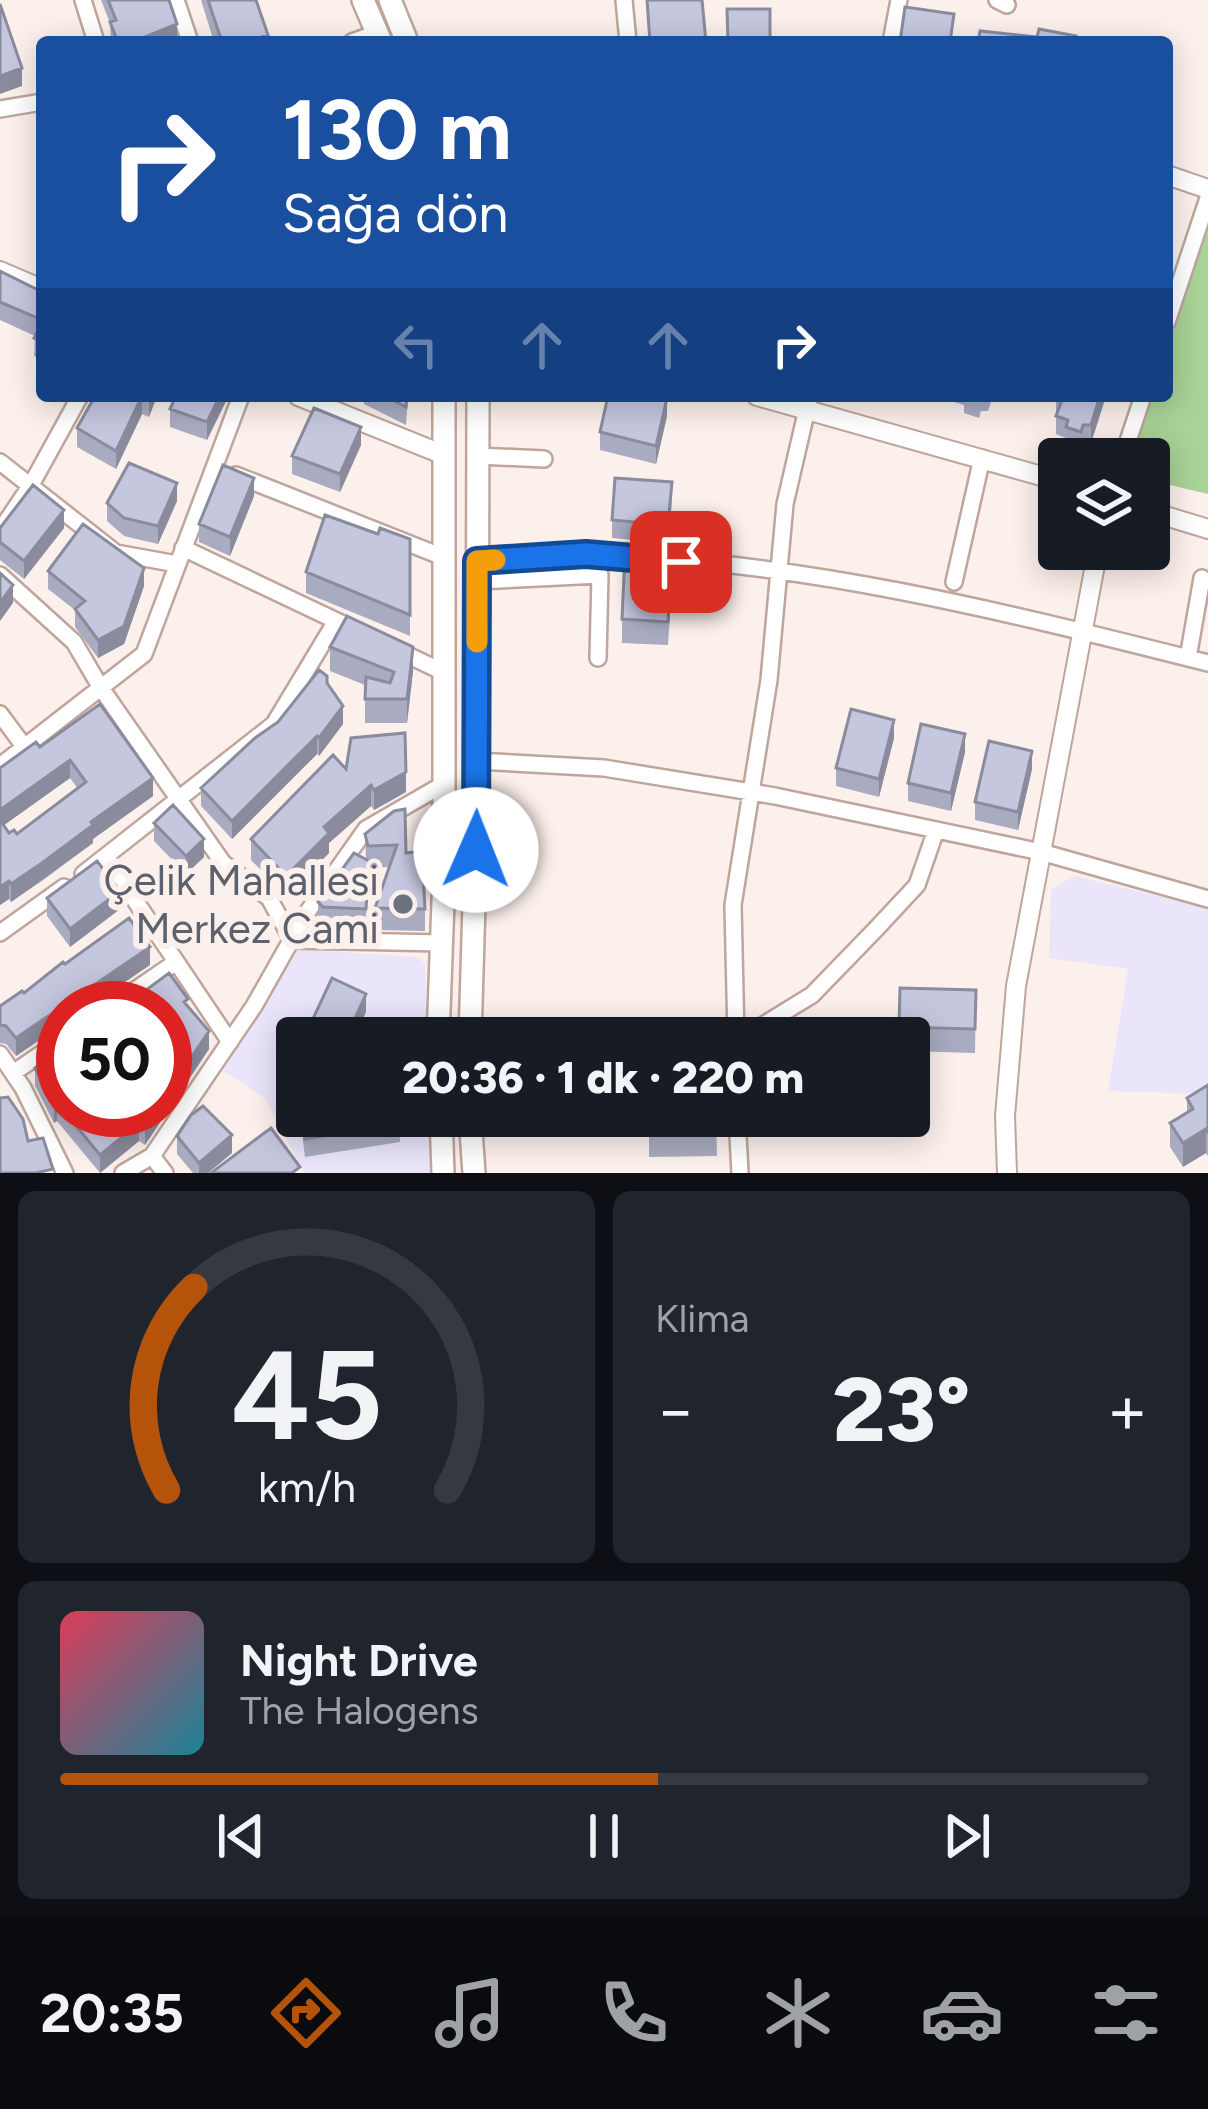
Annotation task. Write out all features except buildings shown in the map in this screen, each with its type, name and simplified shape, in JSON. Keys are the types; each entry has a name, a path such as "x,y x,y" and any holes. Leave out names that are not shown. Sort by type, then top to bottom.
{"main road":[{"path":"363,0 379,36"},
{"path":"390,0 405,36"},
{"path":"439,1017 443,402"},
{"path":"471,1017 478,402"},
{"path":"441,1137 442,1173"},
{"path":"471,1137 474,1173"}],"street":[{"path":"83,0 94,36"},
{"path":"176,0 188,36"},
{"path":"623,0 627,36"},
{"path":"892,36 899,0"},
{"path":"0,109 36,103"},
{"path":"1173,177 1208,189"},
{"path":"1173,304 1208,199"},
{"path":"0,271 36,286"},
{"path":"0,531 32,485 77,402"},
{"path":"0,766 144,654 239,402"},
{"path":"313,402 444,455"},
{"path":"738,1017 734,905 769,680 785,504 808,402 1038,475"},
{"path":"1129,438 1141,402"},
{"path":"478,457 544,459"},
{"path":"954,582 982,458"},
{"path":"0,463 116,553 180,556 357,631"},
{"path":"216,468 443,557"},
{"path":"1170,517 1208,529"},
{"path":"477,571 586,554 776,571 1081,632 1208,663"},
{"path":"1007,1173 1005,1117 1016,986 1094,570"},
{"path":"477,571 600,575 598,658"},
{"path":"0,575 74,642 223,863 269,898 292,940"},
{"path":"1188,658 1202,578"},
{"path":"0,933 106,857 274,724 336,620"},
{"path":"379,641 443,671"},
{"path":"0,714 26,749"},
{"path":"477,761 604,769 752,792 1041,852 1208,899"},
{"path":"123,1173 152,1156 366,829 444,784"},
{"path":"775,1017 812,995 917,885 936,830"},
{"path":"106,857 230,1042"},
{"path":"292,940 442,943"},
{"path":"148,981 176,962"},
{"path":"0,1054 65,1173"},
{"path":"13,1073 36,1058"},
{"path":"738,1137 740,1173"},
{"path":"152,1156 165,1173"}],"shaded area":[{"path":"1074,876 1208,908 1208,1094 1108,1091 1128,969 1049,958 1051,890"},
{"path":"299,949 416,957 425,963 426,1017 276,1017 276,1119 265,1098 223,1071"},
{"path":"285,1137 429,1137 430,1173 304,1173"}],"green space":[{"path":"1208,213 1208,494 1170,485 1170,438 1135,438 1146,402 1173,402 1173,318"}],"slow traffic":[{"path":"477,642 477,561 495,560"}],"place":[{"name":"Çelik Mahallesi Merkez Cami","path":"403,904"}],"route":[{"path":"476,850 477,561 586,554 681,562"}]}
